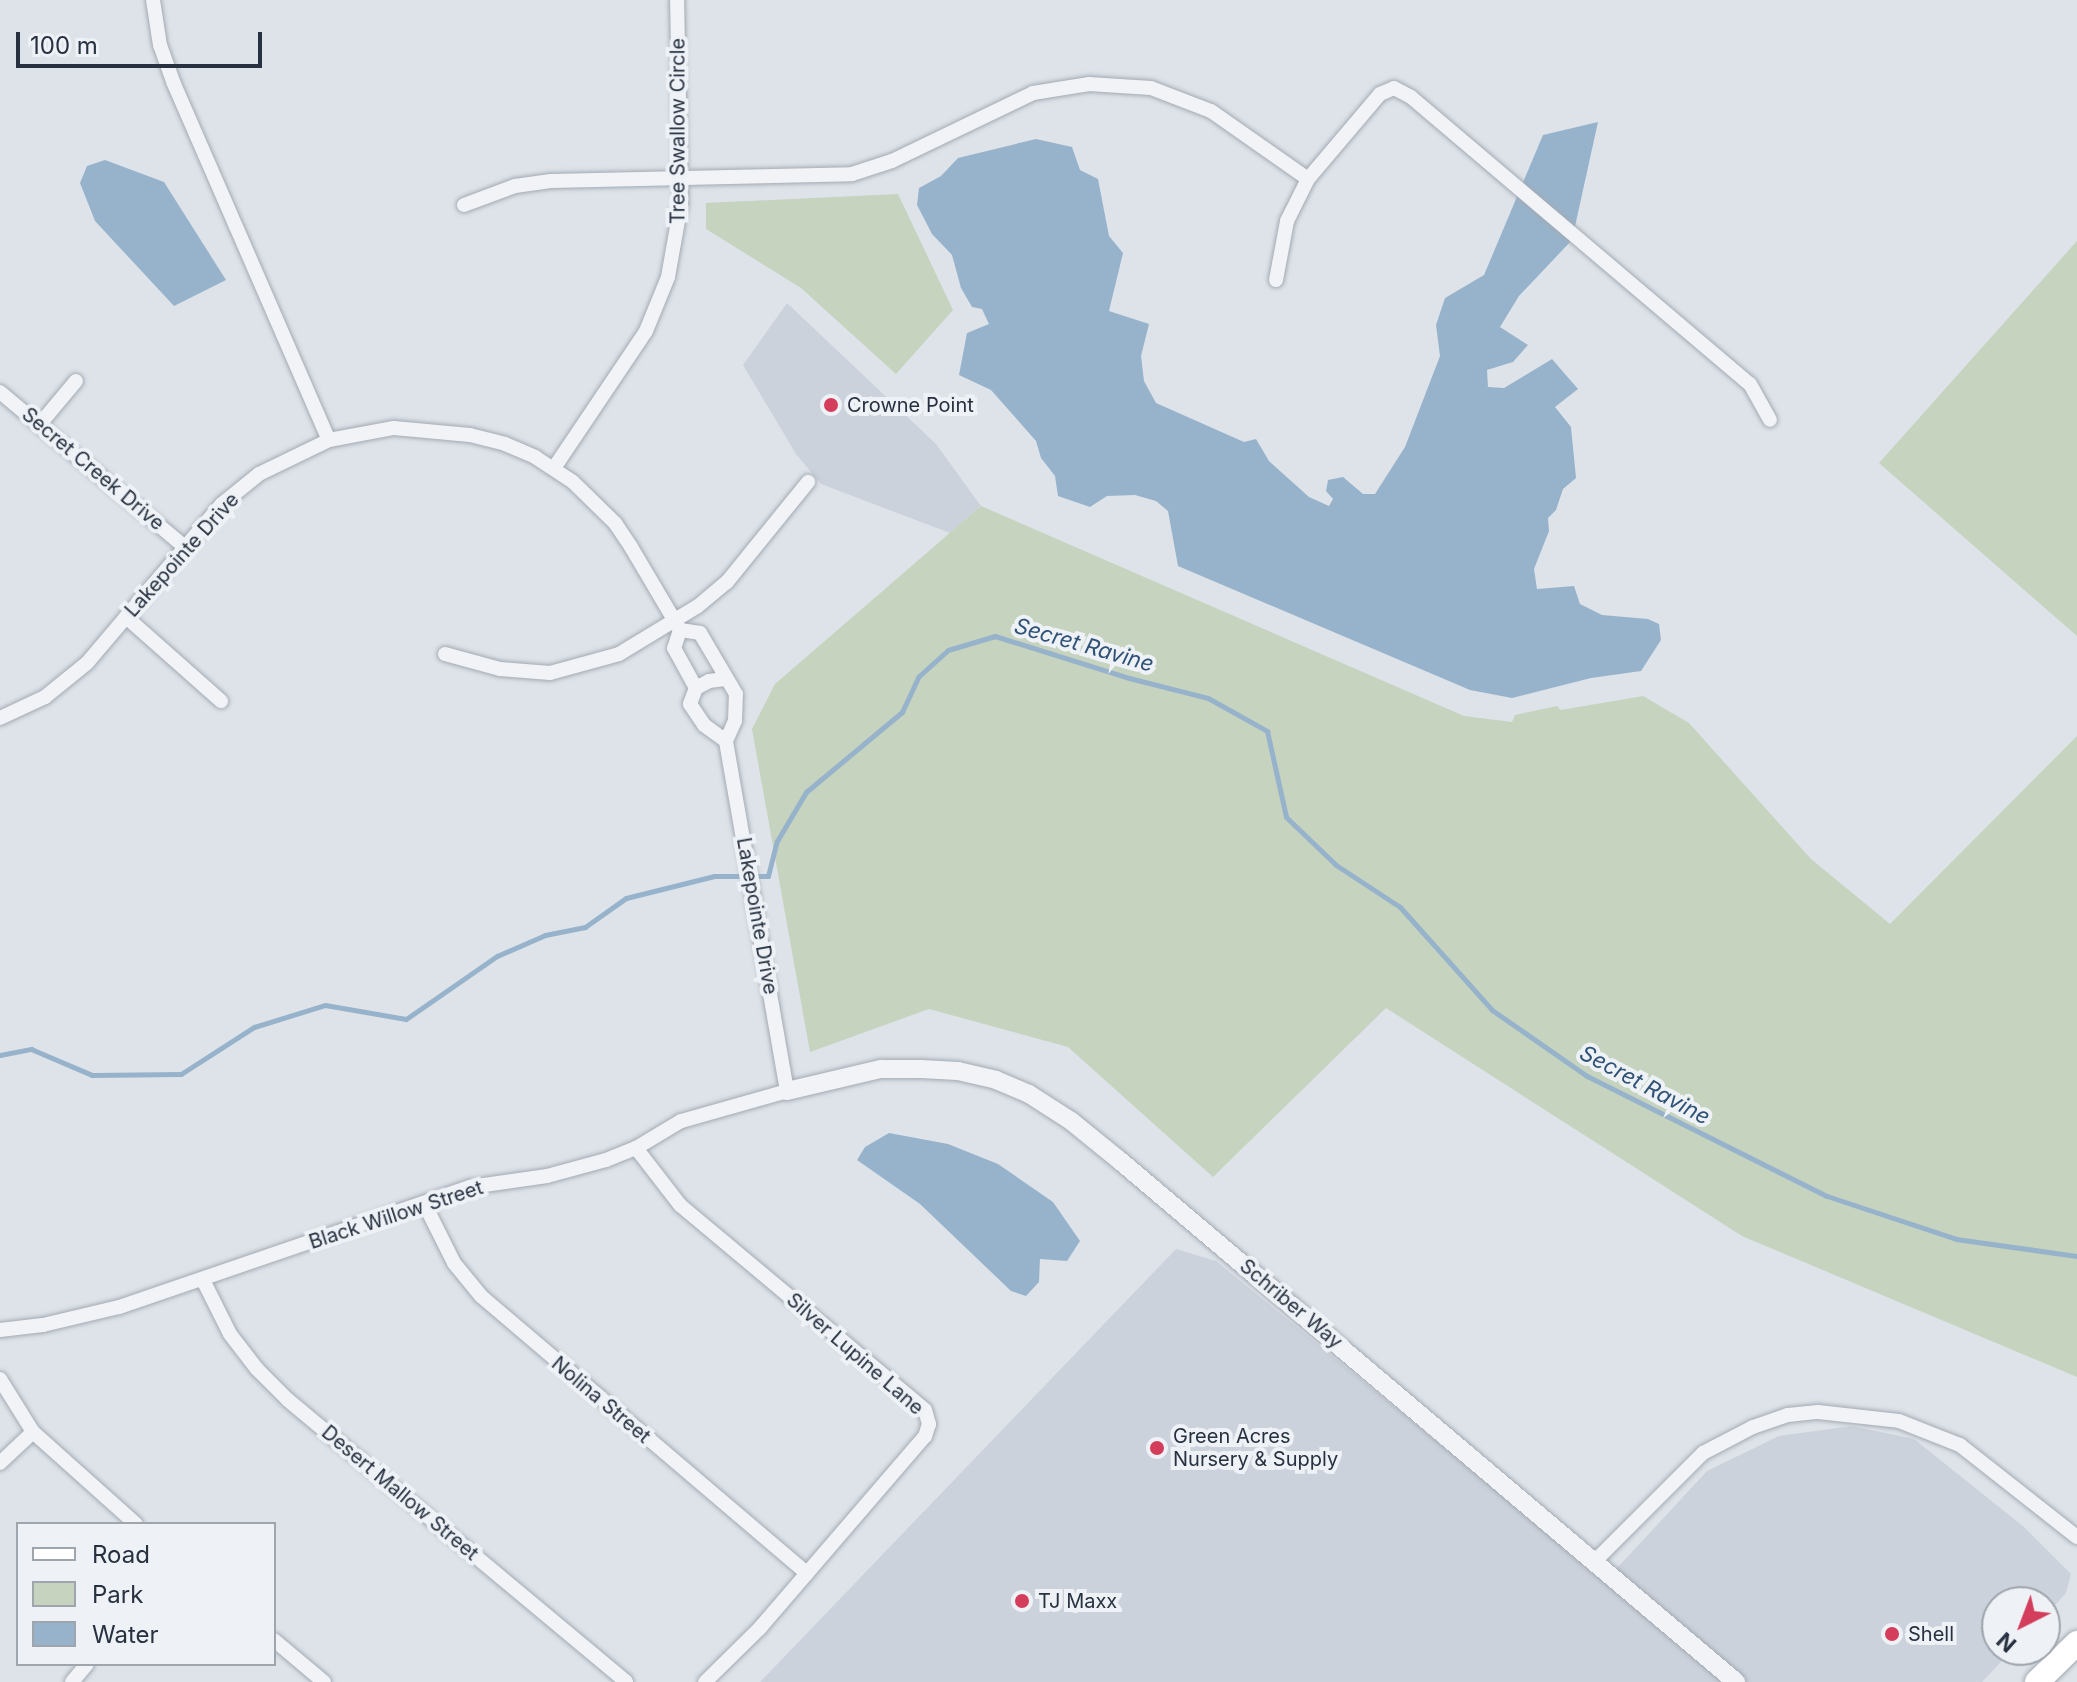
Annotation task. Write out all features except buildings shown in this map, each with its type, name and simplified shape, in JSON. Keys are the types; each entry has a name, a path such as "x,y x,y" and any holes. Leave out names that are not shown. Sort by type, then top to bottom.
{"main road":[{"path":"2037,1682 2077,1643"}],"street":[{"path":"153,0 160,45 174,84 329,440"},
{"name":"Tree Swallow Circle","path":"554,468 646,331 659,304 676,244 680,177 677,0"},
{"path":"464,205 488,193 539,183 852,174 892,161 1033,93 1089,84 1151,88 1211,111 1308,179"},
{"path":"1276,280 1287,221 1308,179 1380,94 1394,88 1411,97 1750,384 1770,420"},
{"path":"40,424 76,381"},
{"name":"Secret Creek Drive","path":"0,392 185,547"},
{"name":"Lakepointe Drive","path":"0,718 45,697 67,681 222,504 259,474 329,440 394,428 445,431 505,444 554,468 615,523 678,625 700,633 736,694 735,721 726,741 787,1091"},
{"path":"445,654 471,663 529,672 571,670 619,654 678,625 727,582 808,482"},
{"path":"126,617 221,701"},
{"name":"Lakepointe Drive","path":"678,625 674,648 696,688 690,704 704,725 726,741"},
{"path":"696,688 709,681 725,679"},
{"name":"Schriber Way","path":"787,1091 881,1069 921,1069 958,1071 996,1080 1029,1094 1071,1121 1118,1159 1736,1682"},
{"name":"Black Willow Street","path":"0,1330 79,1317 203,1280 470,1187 573,1169 636,1148 681,1121 787,1091"},
{"name":"Silver Lupine Lane","path":"636,1148 680,1205 925,1410 929,1424 925,1436 760,1628 705,1682"},
{"name":"Nolina Street","path":"424,1203 454,1263 489,1304 807,1573"},
{"name":"Desert Mallow Street","path":"203,1280 230,1334 257,1369 288,1400 626,1682"},
{"path":"0,1379 33,1432 134,1522"},
{"path":"1594,1562 1677,1475 1725,1438 1780,1417 1818,1412 1899,1421 1960,1445 2077,1537"},
{"path":"0,1463 33,1432"},
{"path":"276,1642 324,1682"},
{"path":"72,1682 85,1666"}],"shaded area":[{"name":"Crowne Point","path":"787,303 936,444 981,506 950,533 821,484 796,454 743,365"},
{"path":"1176,1249 1216,1261 1606,1580 1707,1471 1779,1436 1852,1426 1914,1439 2024,1527 2071,1574 2066,1593 2061,1598 2061,1586 1981,1586 1981,1666 1997,1666 1982,1682 760,1682"}],"green space":[{"path":"898,194 953,310 896,374 801,288 706,229 706,203"},
{"path":"2077,241 2077,636 1879,463"},
{"path":"981,506 1464,716 1512,722 1515,715 1557,706 1561,710 1643,696 1689,723 1811,859 1890,924 2077,736 2077,1377 1742,1236 1386,1008 1213,1177 1068,1047 929,1009 810,1052 752,729 775,684"}],"water":[{"path":"1598,122 1572,240 1519,296 1500,327 1528,345 1513,362 1487,370 1488,387 1504,388 1552,359 1578,389 1555,407 1571,427 1576,478 1563,489 1556,510 1548,518 1549,531 1534,569 1537,589 1574,586 1580,604 1602,615 1648,619 1659,624 1661,640 1641,671 1591,678 1512,698 1470,690 1178,566 1168,511 1156,501 1135,495 1107,496 1090,507 1058,496 1055,476 1041,458 1036,441 991,390 959,375 967,333 989,324 982,309 972,307 961,288 952,255 932,234 917,205 919,188 941,176 958,158 1036,139 1072,147 1080,170 1098,179 1109,236 1123,253 1109,311 1149,324 1141,356 1144,381 1156,403 1244,442 1256,439 1269,461 1309,497 1329,506 1333,499 1326,491 1328,480 1343,477 1363,494 1375,494 1405,447 1440,356 1436,325 1445,298 1484,275 1543,135"},
{"path":"105,160 164,182 226,280 174,306 95,221 80,183 87,166"},
{"path":"889,1133 948,1144 998,1164 1053,1202 1080,1241 1067,1261 1040,1259 1039,1282 1026,1296 1011,1291 920,1204 857,1160 865,1147"}],"waterway":[{"name":"Secret Ravine","path":"0,1055 31,1049 92,1075 181,1074 254,1027 325,1005 406,1019 497,956 545,935 585,927 626,898 714,876 768,876 777,841 806,792 902,712 918,677 948,650 995,636 1129,678 1208,698 1267,731 1286,817 1336,865 1400,907 1492,1010 1587,1076 1827,1196 1956,1239 2077,1256"}],"place":[{"name":"Crowne Point","path":"831,405"},
{"name":"Green Acres Nursery & Supply","path":"1157,1448"},
{"name":"TJ Maxx","path":"1022,1601"},
{"name":"Shell","path":"1892,1634"}]}
